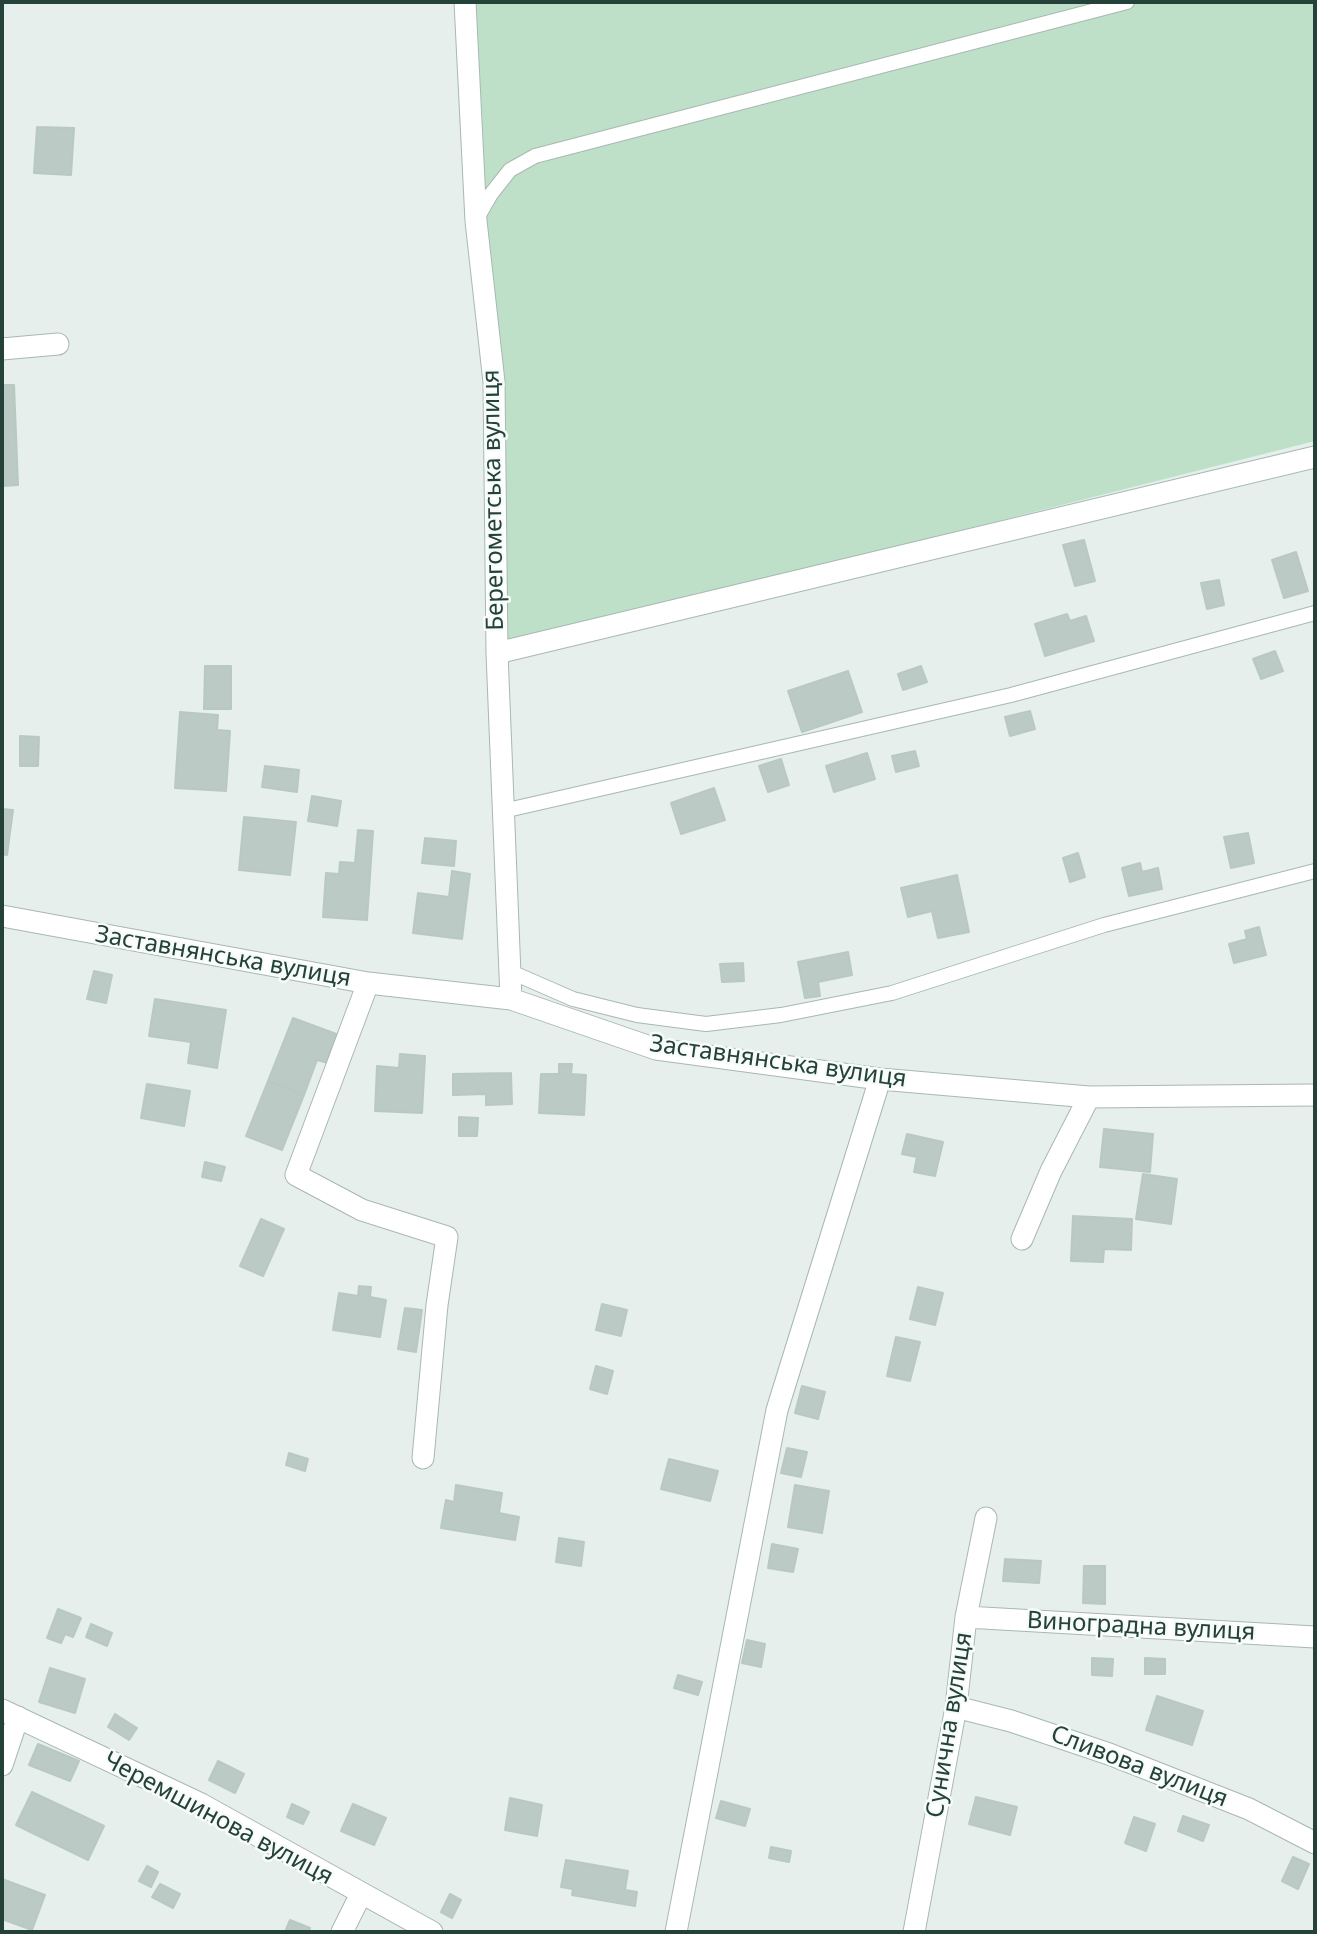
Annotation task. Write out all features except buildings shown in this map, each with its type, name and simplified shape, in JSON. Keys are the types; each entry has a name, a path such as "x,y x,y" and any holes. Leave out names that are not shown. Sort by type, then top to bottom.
{"street":[{"name":"Берегометська вулиця","path":"465,2 476,221 494,382 497,653 511,999"},
{"path":"2,349 58,344"},
{"path":"497,653 1315,457"},
{"name":"Заставнянська вулиця","path":"2,916 368,983 511,999 656,1048 880,1079 1088,1097 1315,1096"},
{"path":"368,983 296,1175 362,1210 447,1237 437,1305 423,1458"},
{"path":"676,1932 777,1410 880,1079"},
{"path":"1022,1239 1051,1171 1088,1097"},
{"name":"Сунична вулиця","path":"914,1932 956,1707 966,1617 986,1518"},
{"name":"Виноградна вулиця","path":"966,1617 1315,1637"},
{"name":"Сливова вулиця","path":"956,1707 1011,1721 1109,1754 1249,1809 1315,1843"},
{"path":"2,1765 10,1714"},
{"name":"Черемшинова вулиця","path":"10,1714 201,1804 432,1932"},
{"path":"342,1932 361,1894"}],"lane":[{"path":"476,221 491,194 510,170 535,156 1127,2"},
{"path":"503,811 1011,695 1315,612"},
{"path":"511,972 573,999 637,1015 706,1024 768,1016 892,993 1104,925 1315,871"}],"green space":[{"path":"471,2 1315,2 1315,441 500,647"}]}
